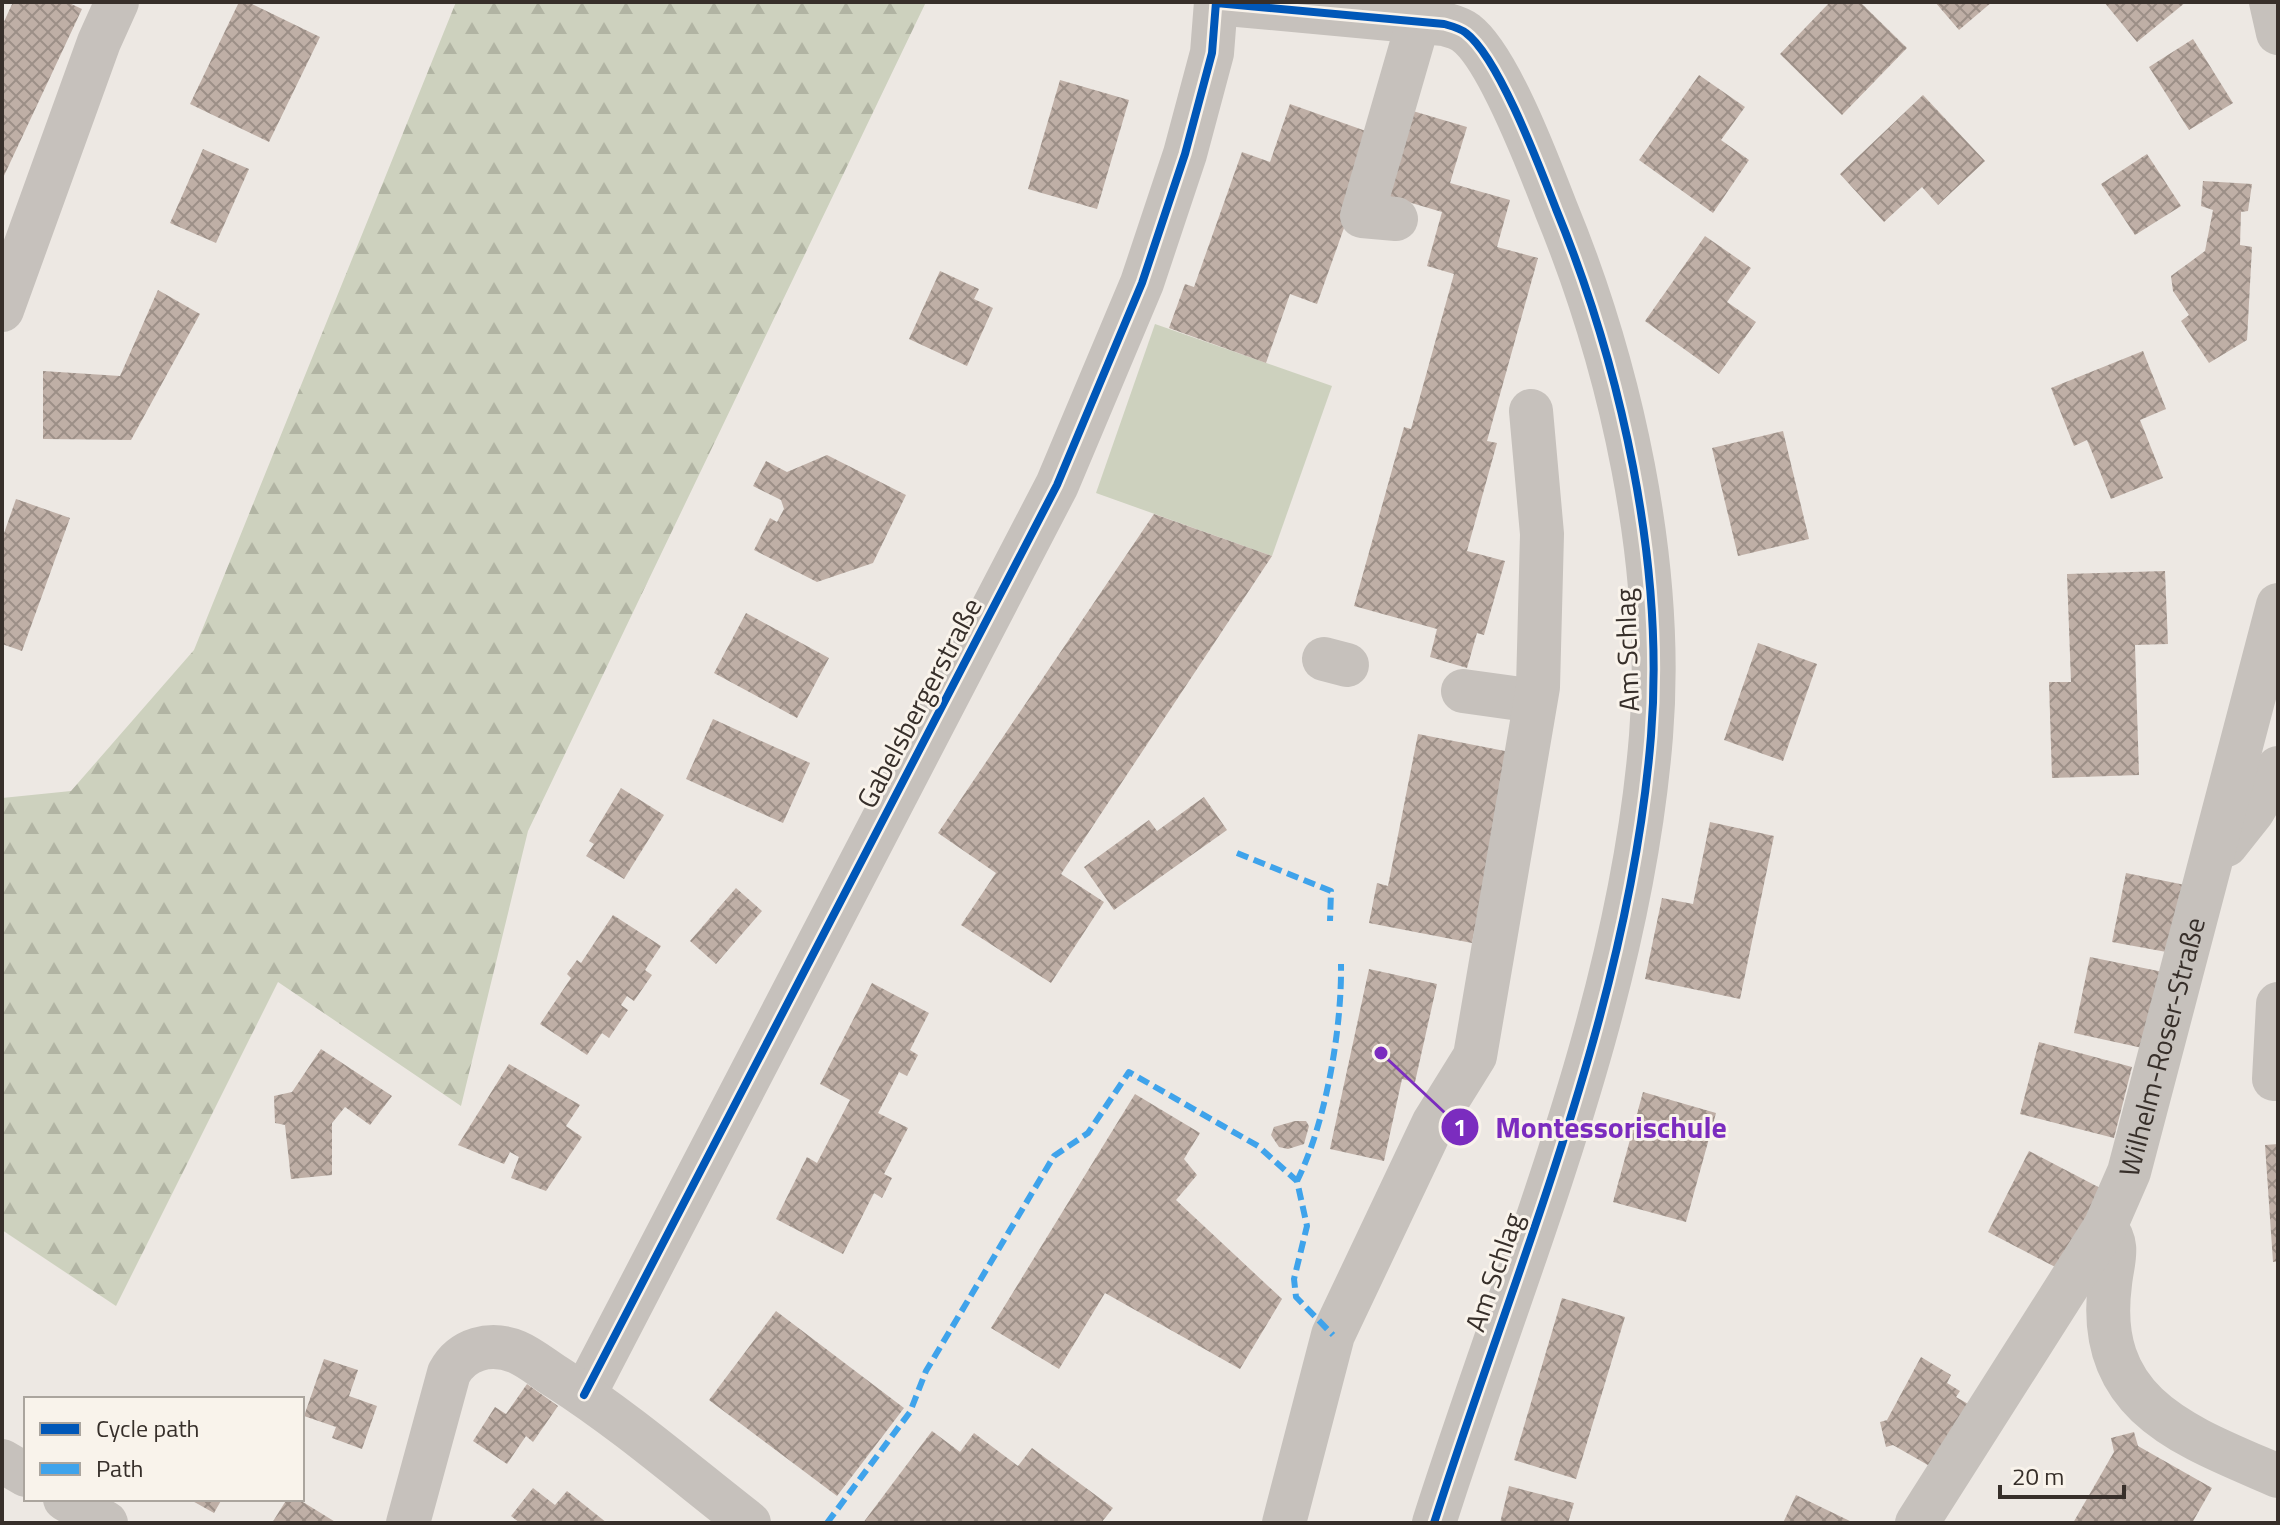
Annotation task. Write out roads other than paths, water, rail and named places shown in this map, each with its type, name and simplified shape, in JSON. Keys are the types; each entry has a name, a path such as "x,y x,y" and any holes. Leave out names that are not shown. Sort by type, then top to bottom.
{"street":[{"path":"2,310 99,42 117,2"},
{"name":"Am Schlag","path":"1216,2 1419,19 1464,17 1530,145 1577,258 1613,373 1642,522 1651,634 1651,734 1639,833 1598,1028 1434,1523"},
{"name":"Gabelsbergerstraße","path":"584,1395 1057,485 1142,283 1185,154 1212,53 1216,2"},
{"path":"2271,2 2278,33"},
{"path":"1396,219 1362,216 1419,19"},
{"path":"1284,1523 1333,1335 1434,1122 1475,1056 1535,701 1542,534 1531,411"},
{"name":"Wilhelm-Roser-Straße","path":"1917,1523 2105,1227 2129,1172 2210,866 2275,645"},
{"path":"1463,691 1535,701"},
{"name":"Wilhelm-Roser-Straße","path":"2210,866 2253,811 2278,768"},
{"path":"2274,1079 2278,1004"},
{"path":"2105,1227 2116,1246 2108,1310 2109,1346 2132,1387 2147,1407 2192,1439 2278,1476"},
{"path":"408,1523 438,1406 457,1358 477,1349 498,1348 516,1352 584,1395 749,1523"},
{"path":"2,1461 24,1474"},
{"path":"68,1501 106,1523"}],"place":[{"name":"Montessorischule","path":"1381,1053"}]}
